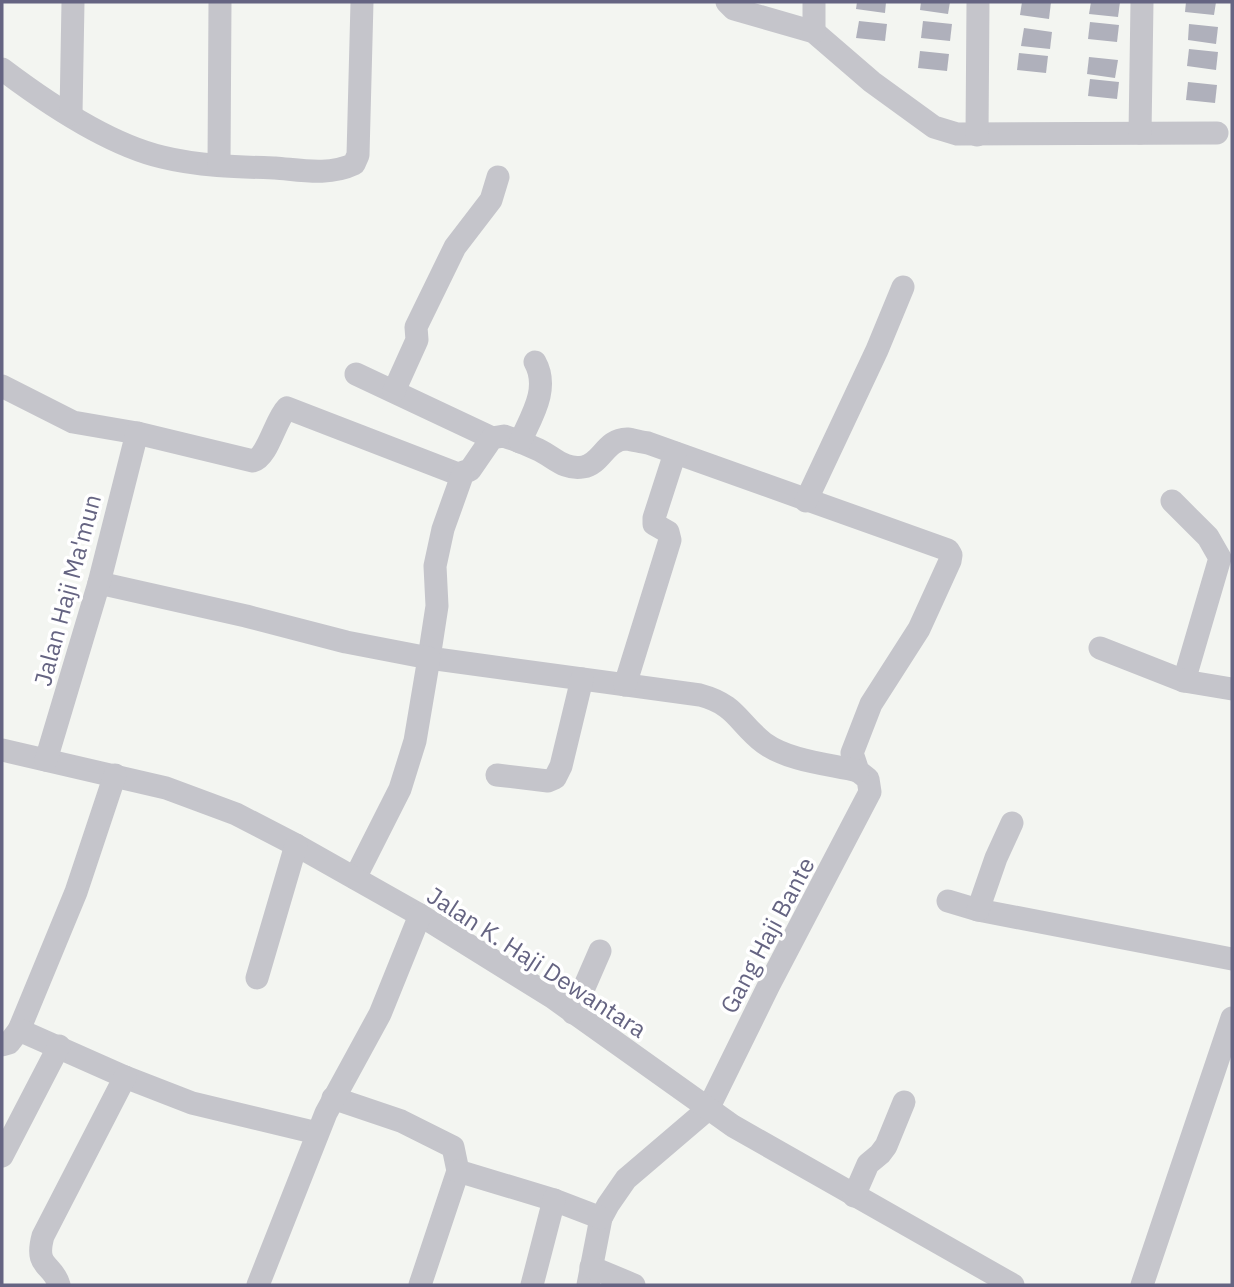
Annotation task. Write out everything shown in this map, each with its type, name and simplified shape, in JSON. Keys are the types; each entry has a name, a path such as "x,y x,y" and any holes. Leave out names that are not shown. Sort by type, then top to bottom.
{"street":[{"path":"71,114 73,2"},
{"path":"219,164 220,2"},
{"path":"2,69 100,132 163,158 333,172 354,164 358,155 362,2"},
{"path":"727,2 734,9 814,32 872,82 934,127 957,134 1217,133"},
{"path":"814,2 814,32"},
{"path":"977,135 978,2"},
{"path":"1140,134 1142,2"},
{"path":"394,391 417,340 416,327 455,247 491,200 498,177"},
{"path":"806,501 877,350 903,287"},
{"path":"520,442 540,390 539,370 534,362"},
{"path":"356,374 492,438 504,436 520,442 542,452 560,465 581,468 594,464 603,451 615,442 626,439 648,443 948,550 950,561 919,629 871,704 852,753 864,778"},
{"path":"2,386 73,422 137,433 253,461 262,456 281,415 289,408 458,474 470,470 492,438"},
{"name":"Jalan Haji Ma'mun","path":"46,760 99,583 137,433"},
{"path":"625,685 670,540 670,534 654,524 654,519 675,453"},
{"path":"355,878 400,789 415,740 437,606 435,566 443,529 463,473"},
{"path":"1172,501 1208,537 1220,558 1185,681"},
{"path":"99,583 346,642 429,658 700,695 718,700 731,708 764,743 776,750 864,778"},
{"path":"1100,648 1185,681 1232,689"},
{"path":"497,775 548,781 555,778 561,766 582,679"},
{"name":"Jalan K. Haji Dewantara","path":"2,750 166,788 236,814 296,845 420,915 573,1013 708,1109 854,1196 1013,1285"},
{"path":"115,775 76,892 10,1037 59,1046 125,1077 192,1102 317,1133"},
{"name":"Gang Haji Bante","path":"708,1109 769,985 870,792 864,778"},
{"path":"978,910 996,858 1012,823"},
{"path":"257,978 296,845"},
{"path":"948,901 978,910 1232,959"},
{"path":"258,1285 317,1133 333,1098 380,1014 420,915"},
{"path":"573,1013 600,951"},
{"path":"1142,1285 1232,1018"},
{"path":"2,1156 59,1046"},
{"path":"59,1285 59,1281 43,1263 43,1236 125,1077"},
{"path":"333,1098 401,1121 453,1147 458,1171 420,1285"},
{"path":"854,1196 868,1164 886,1146 904,1102"},
{"path":"634,1285 589,1276 601,1218 626,1179 708,1109"},
{"path":"458,1171 554,1200 601,1218"},
{"path":"532,1285 554,1200"}],"building":[{"path":"857,2 886,2 885,13 856,9"},
{"path":"921,2 950,2 948,14 920,10"},
{"path":"1022,2 1051,2 1049,19 1020,15"},
{"path":"1091,2 1120,2 1118,17 1089,14"},
{"path":"1186,2 1216,2 1214,15 1185,12"},
{"path":"859,21 887,24 885,41 856,38"},
{"path":"923,21 952,24 950,41 921,38"},
{"path":"1090,22 1119,25 1117,42 1088,39"},
{"path":"1189,24 1218,27 1216,44 1188,40"},
{"path":"1024,28 1052,32 1050,49 1021,46"},
{"path":"1189,49 1218,52 1216,70 1187,66"},
{"path":"920,51 949,54 947,71 918,68"},
{"path":"1019,53 1048,56 1046,73 1017,70"},
{"path":"1089,57 1118,60 1115,78 1087,74"},
{"path":"1090,79 1119,82 1117,99 1088,96"},
{"path":"1188,82 1217,85 1215,103 1186,100"}]}
